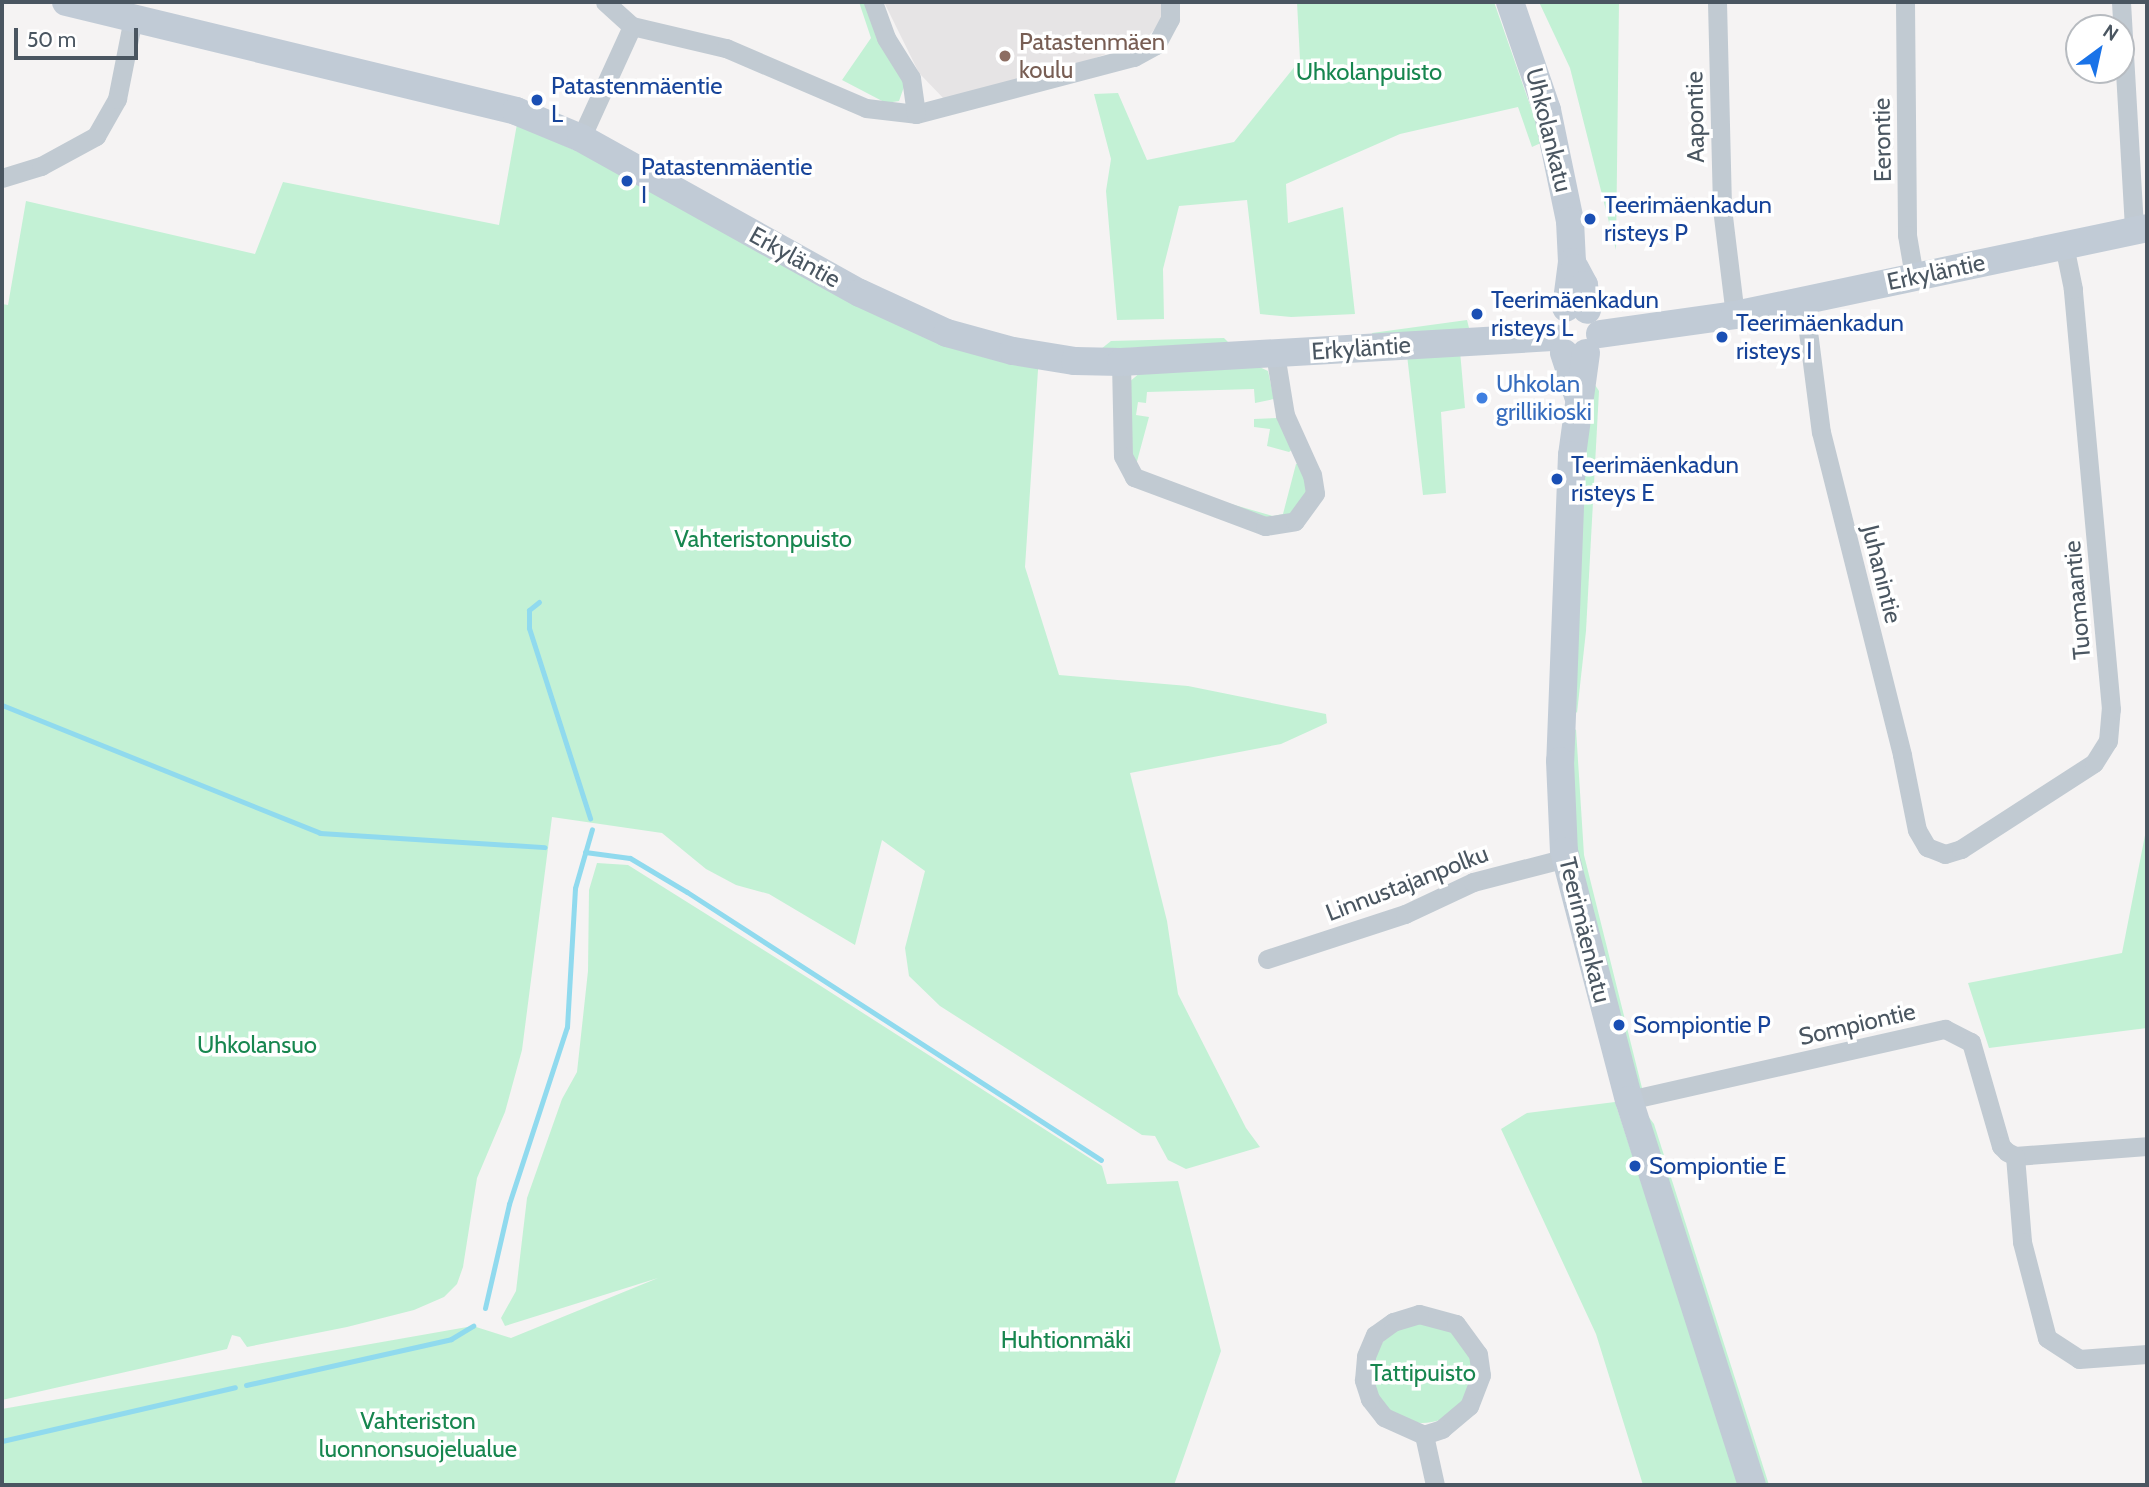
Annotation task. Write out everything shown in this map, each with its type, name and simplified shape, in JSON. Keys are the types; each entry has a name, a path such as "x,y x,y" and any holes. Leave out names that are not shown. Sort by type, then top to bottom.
{"street":[{"name":"Erkyläntie","path":"65,2 484,101 581,138 860,293 937,329 1013,351 1075,361 1121,362 1276,354 1576,332 1735,315 2141,229"},
{"path":"605,2 632,26 726,48 866,108 916,114 1133,57 1156,45 1170,19 1170,2"},
{"path":"873,2 886,38 911,78 916,114"},
{"name":"Uhkolankatu","path":"1510,2 1547,110 1570,221 1576,332"},
{"name":"Aapontie","path":"1717,2 1723,220 1735,315"},
{"name":"Eerontie","path":"1905,2 1907,235 1914,276"},
{"path":"2121,2 2141,229"},
{"path":"2,178 67,154 96,136 117,99 133,18"},
{"path":"581,138 632,26"},
{"name":"Tuomaantie","path":"1935,851 1961,849 2094,763 2108,741 2112,709 2073,289 2064,245"},
{"name":"Juhanintie","path":"1804,300 1821,432 1902,755 1917,830 1921,841 1935,851"},
{"name":"Teerimäenkatu","path":"1576,332 1578,396 1560,761 1566,858 1629,1100 1752,1485"},
{"path":"1121,362 1123,456 1134,477 1265,526 1296,521 1315,493 1312,475 1285,415 1276,354"},
{"name":"Linnustajanpolku","path":"1267,959 1405,914 1498,874 1566,858"},
{"name":"Sompiontie","path":"1629,1100 1945,1029 1971,1042 2001,1146 2015,1156"},
{"path":"2147,1146 2015,1156 2022,1242 2047,1338 2079,1359 2147,1354"},
{"path":"1419,1314 1455,1324 1478,1354 1481,1375 1469,1406 1442,1429 1424,1436 1384,1417 1370,1399 1364,1380 1366,1356 1375,1335 1393,1322 1419,1314"},
{"path":"1424,1436 1435,1485"}],"shaded area":[{"name":"Patastenmäen koulu","path":"884,2 1160,2 1164,10 1160,23 1145,40 1045,76 947,102 919,73"}],"green space":[{"path":"859,2 867,2 905,84 899,101 886,103 842,80 871,38"},
{"name":"Uhkolanpuisto","path":"1297,2 1494,2 1543,142 1532,147 1518,107 1400,134 1286,184 1288,223 1343,207 1355,314 1291,317 1260,314 1247,200 1179,206 1163,269 1164,319 1117,320 1106,191 1111,159 1094,94 1118,93 1147,160 1234,142 1300,60"},
{"path":"1539,2 1619,2 1616,250 1570,68"},
{"path":"517,124 732,222 860,293 1039,355 1025,567 1059,675 1188,686 1326,714 1327,723 1281,744 1130,773 1167,921 1178,994 1246,1128 1260,1147 1186,1169 1168,1160 1155,1136 1142,1135 940,1006 909,976 905,948 925,871 882,840 855,945 769,894 736,885 706,869 662,833 552,817 522,1050 505,1112 477,1178 463,1267 457,1284 444,1297 414,1310 347,1327 247,1347 240,1337 232,1335 227,1349 2,1400 2,304 8,305 26,201 255,254 283,182 499,225"},
{"path":"1467,320 1469,328 1374,339 1372,333"},
{"path":"1224,338 1230,344 1101,349 1111,341"},
{"path":"1460,351 1465,408 1441,412 1446,493 1423,495 1407,355"},
{"path":"1253,364 1268,371 1274,399 1255,403 1254,389 1147,392 1146,403 1138,402 1136,415 1149,417 1136,465 1139,472 1154,482 1273,516 1283,514 1296,464 1302,462 1310,493 1296,515 1273,522 1153,486 1133,474 1127,459 1128,383 1141,372"},
{"path":"1595,385 1599,391 1586,631 1577,713 1573,708 1584,454"},
{"path":"1278,418 1294,448 1289,452 1267,446 1270,429 1254,427 1254,419"},
{"path":"1576,729 1584,855 1643,1092 1636,1088 1571,826 1572,734"},
{"path":"2147,825 2147,1028 1989,1048 1968,983 2122,953"},
{"name":"Huhtionmäki","path":"597,863 628,865 813,981 1102,1166 1107,1184 1178,1181 1221,1351 1174,1485 2,1485 2,1409 473,1326 511,1338 658,1278 505,1326 501,1318 516,1291 527,1198 562,1099 577,1072 588,971 589,890"},
{"path":"1615,1102 1740,1485 1643,1485 1596,1334 1501,1129 1527,1113"},
{"path":"1648,1116 1654,1124 1769,1485 1760,1485"},
{"name":"Tattipuisto","path":"1422,1323 1441,1327 1458,1337 1468,1354 1472,1373 1468,1392 1458,1409 1441,1419 1422,1423 1403,1419 1386,1409 1376,1392 1372,1373 1376,1354 1386,1337 1403,1327"}],"waterway":[{"path":"539,602 529,610 529,628 590,818"},
{"path":"2,705 320,833 545,847"},
{"path":"485,1308 509,1204 567,1027 575,888 592,829"},
{"path":"585,852 630,858 687,892 1101,1160"},
{"path":"246,1385 451,1339 473,1326"},
{"path":"2,1441 235,1387"}],"place":[{"name":"Patastenmäen koulu","path":"1005,56"},
{"name":"Patastenmäentie L","path":"537,100"},
{"name":"Patastenmäentie I","path":"627,181"},
{"name":"Teerimäenkadun risteys P","path":"1590,219"},
{"name":"Teerimäenkadun risteys L","path":"1477,314"},
{"name":"Teerimäenkadun risteys I","path":"1722,337"},
{"name":"Uhkolan grillikioski","path":"1482,398"},
{"name":"Teerimäenkadun risteys E","path":"1557,479"},
{"name":"Sompiontie P","path":"1619,1025"},
{"name":"Sompiontie E","path":"1635,1166"}],"park label":[{"name":"Vahteristonpuisto","path":"763,539"},
{"name":"Uhkolansuo","path":"257,1045"},
{"name":"Vahteriston luonnonsuojelualue","path":"418,1435"}]}
